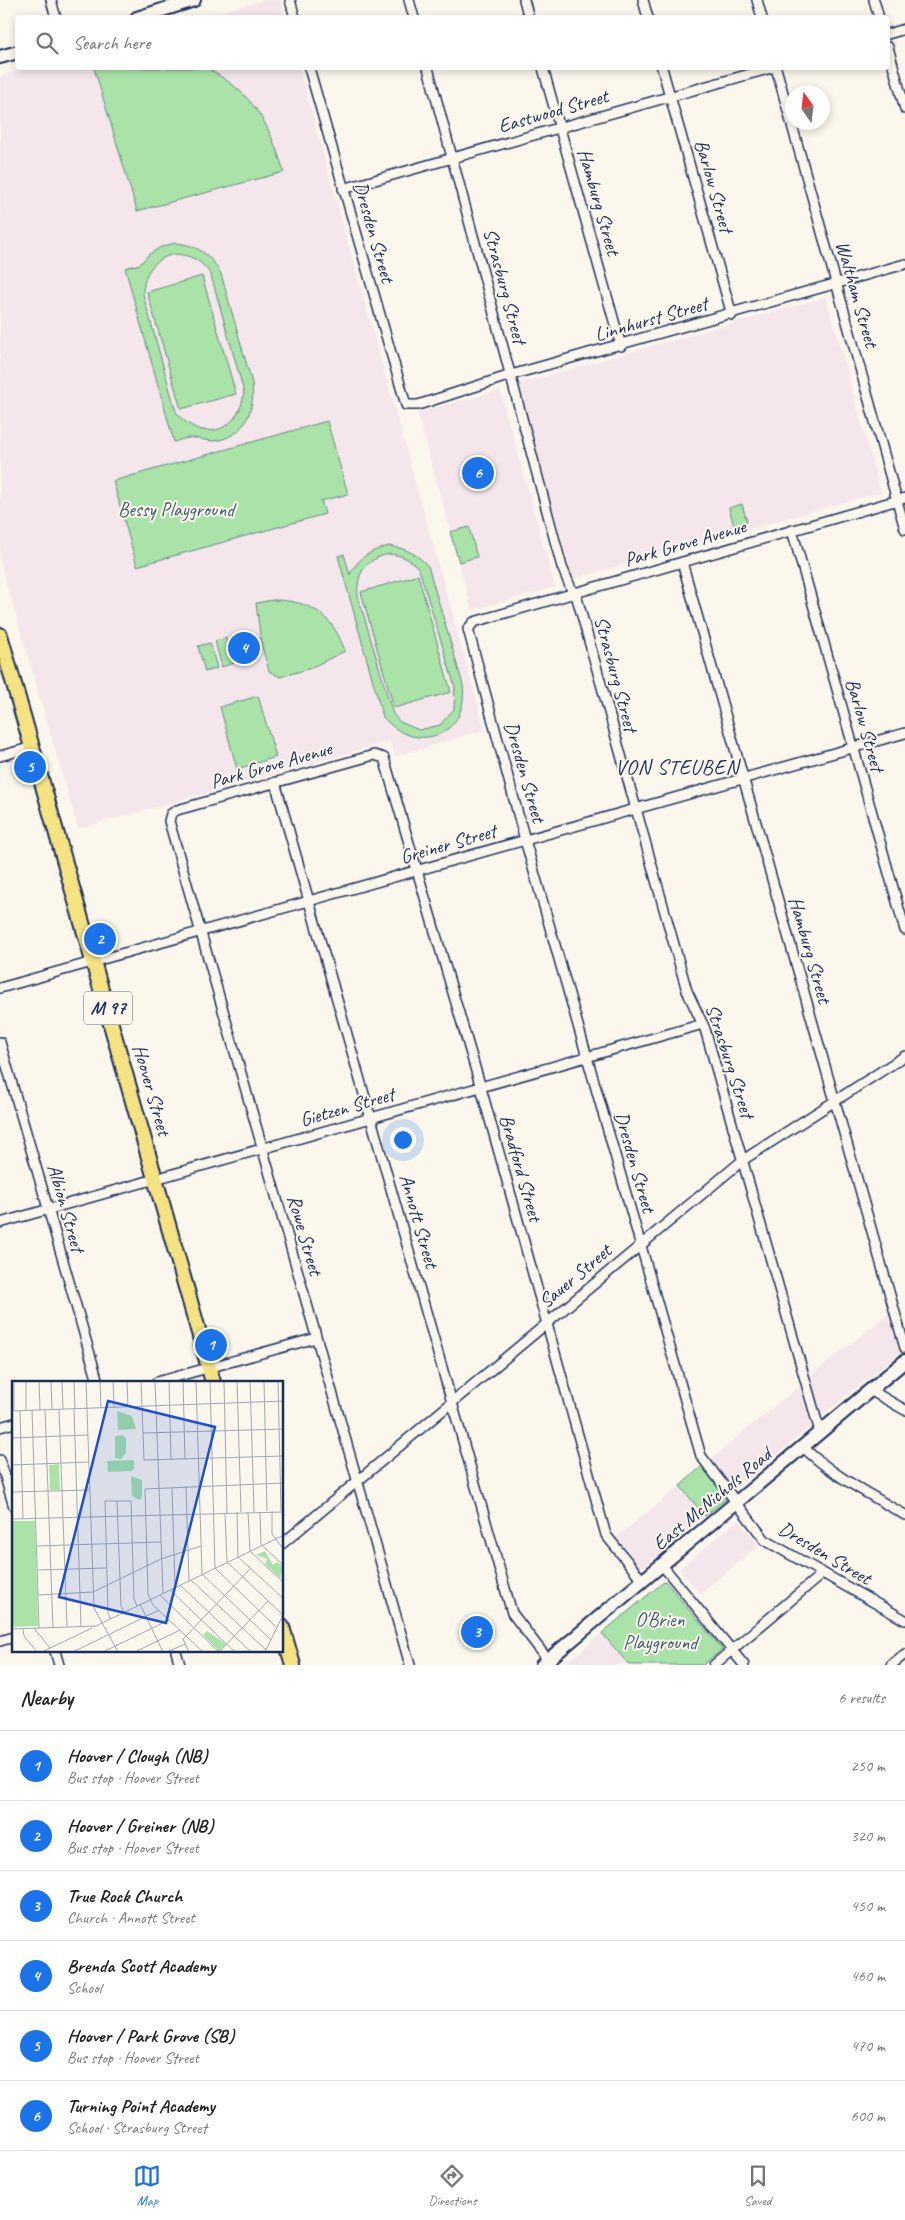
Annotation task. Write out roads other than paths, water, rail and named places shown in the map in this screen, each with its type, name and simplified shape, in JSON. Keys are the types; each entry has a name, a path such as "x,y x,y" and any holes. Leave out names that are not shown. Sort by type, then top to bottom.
{"main road":[{"name":"Hoover Street","path":"0,635 213,1381"},
{"path":"284,1635 293,1665"}],"street":[{"path":"51,0 55,15"},
{"path":"144,15 170,4 194,0"},
{"path":"290,0 294,15"},
{"path":"409,0 413,15"},
{"path":"524,0 528,15"},
{"path":"643,0 647,15"},
{"path":"757,0 761,15"},
{"path":"874,0 878,15"},
{"path":"890,33 905,29"},
{"path":"0,57 15,53"},
{"path":"890,54 905,109"},
{"name":"Dresden Street","path":"310,70 406,405"},
{"name":"Strasburg Street","path":"429,70 562,568 573,593 578,598 687,991 703,1024 820,1432"},
{"name":"Hamburg Street","path":"544,70 621,346"},
{"name":"Barlow Street","path":"663,70 732,314"},
{"name":"Eastwood Street","path":"344,189 764,70"},
{"name":"Waltham Street","path":"777,70 836,284 901,499 905,529"},
{"name":"Linnhurst Street","path":"406,405 418,405 511,375 621,346 905,264"},
{"name":"Park Grove Avenue","path":"474,622 901,499"},
{"name":"Barlow Street","path":"792,530 905,930"},
{"name":"Hamburg Street","path":"682,562 742,779 905,1348"},
{"name":"Dresden Street","path":"474,622 469,626 468,634 701,1456 765,1540 905,1620"},
{"name":"Greiner Street","path":"0,988 905,733"},
{"path":"0,756 33,747"},
{"name":"Park Grove Avenue","path":"171,814 177,810 374,754 381,756"},
{"name":"Bradford Street","path":"381,756 385,760 481,1088 606,1535 643,1581"},
{"name":"Annott Street","path":"275,782 512,1613 545,1662"},
{"name":"Rowe Street","path":"171,814 169,821 410,1665"},
{"name":"Gietzen Street","path":"0,1223 703,1024"},
{"name":"Albion Street","path":"0,1042 98,1381"},
{"name":"Sauer Street","path":"284,1542 743,1160 905,1056"},
{"path":"160,1381 316,1338"},
{"name":"East McNichols Road","path":"545,1662 905,1361"},
{"path":"870,1390 905,1410"},
{"path":"803,1447 824,1467 842,1479 905,1515"},
{"path":"0,1460 12,1500"},
{"path":"662,1565 744,1665"},
{"path":"714,1665 823,1573"},
{"path":"55,1652 59,1665"},
{"path":"176,1652 180,1665"},
{"path":"891,1665 905,1654"}],"place":[{"name":"Turning Point Academy","path":"478,473"},
{"name":"Brenda Scott Academy","path":"244,648"},
{"name":"Hoover / Park Grove (SB)","path":"30,767"},
{"name":"Hoover / Greiner (NB)","path":"100,939"},
{"name":"Hoover / Clough (NB)","path":"211,1345"},
{"name":"True Rock Church","path":"477,1632"}],"district":[{"name":"VON STEUBEN","path":"677,767"}],"park label":[{"name":"Bessy Playground","path":"176,509"},
{"name":"O'Brien Playground","path":"660,1630"}]}
